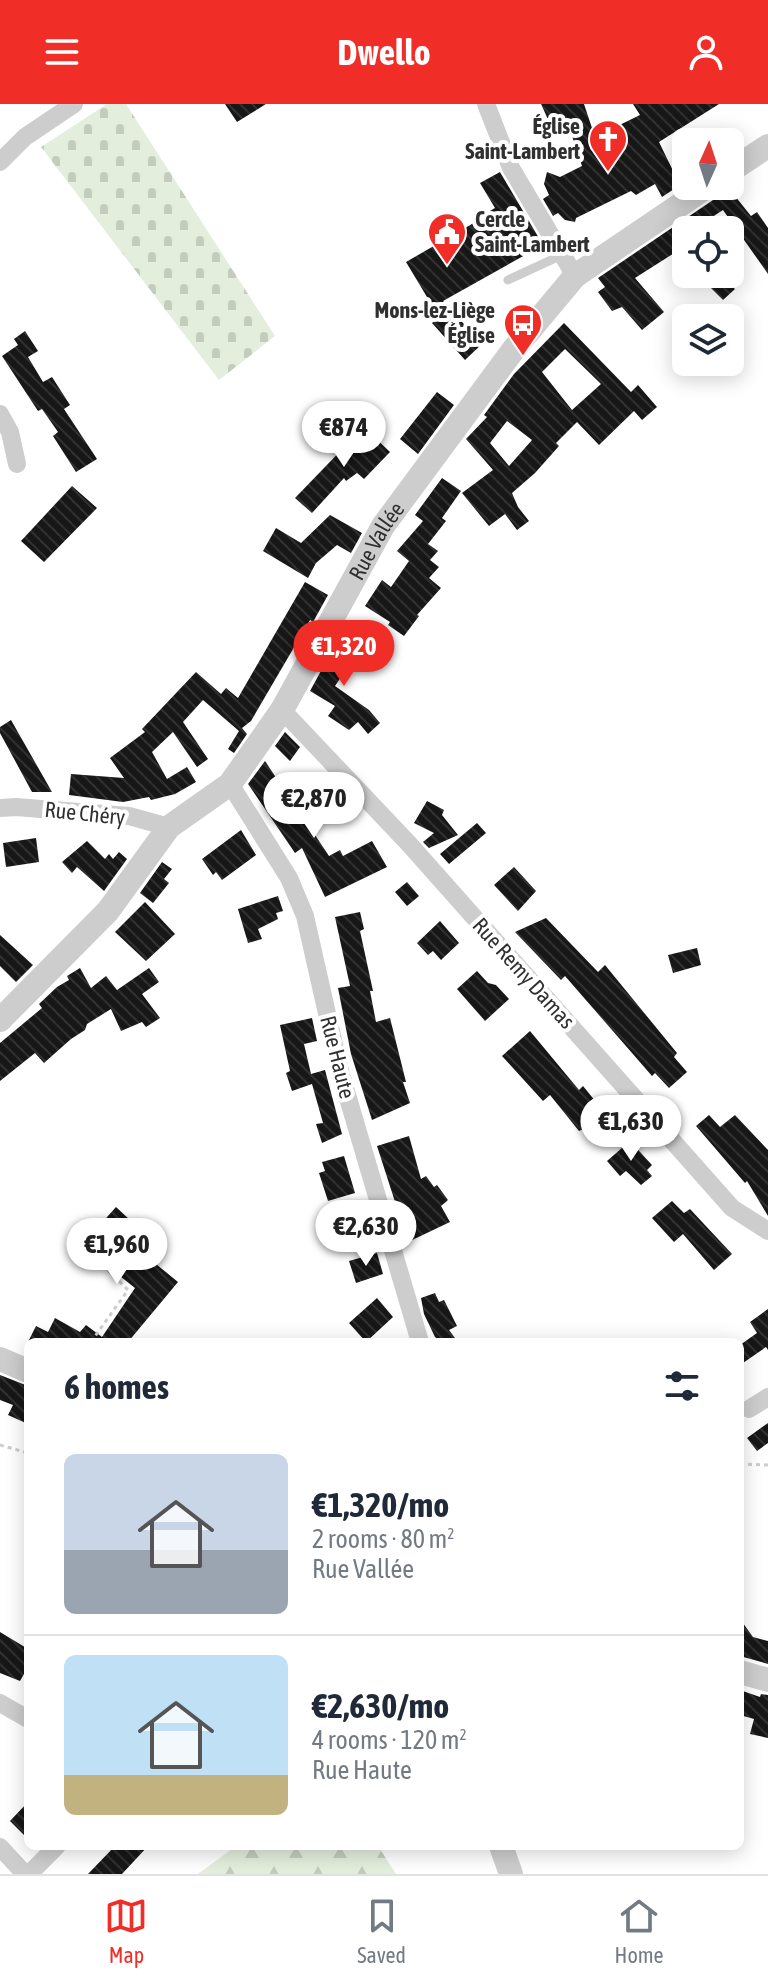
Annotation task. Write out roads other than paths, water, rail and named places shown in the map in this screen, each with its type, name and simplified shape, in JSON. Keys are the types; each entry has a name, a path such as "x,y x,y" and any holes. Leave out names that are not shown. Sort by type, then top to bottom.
{"street":[{"path":"0,162 25,137 74,104"},
{"path":"486,104 511,168 575,276"},
{"path":"744,162 768,146"},
{"name":"Rue Vallée","path":"0,1020 108,911 169,827 230,784 282,710 383,526 514,349 575,276 687,200"},
{"path":"0,414 10,432 17,464"},
{"name":"Rue Remy Damas","path":"282,710 410,845 732,1208 768,1231"},
{"name":"Rue Haute","path":"230,784 284,870 305,916 340,1071 419,1338"},
{"name":"Rue Chéry","path":"0,808 129,816 169,827"},
{"path":"0,1359 24,1369"},
{"path":"749,1409 768,1397"},
{"path":"744,1673 768,1680"},
{"path":"0,1703 24,1717"},
{"path":"0,1847 27,1874 53,1850"},
{"path":"502,1850 511,1874"}],"lane":[{"path":"508,280 562,255"}],"place":[{"name":"Église Saint-Lambert","path":"608,173"},
{"name":"Cercle Saint-Lambert","path":"447,266"},
{"name":"Mons-lez-Liège Église","path":"523,357"}]}
